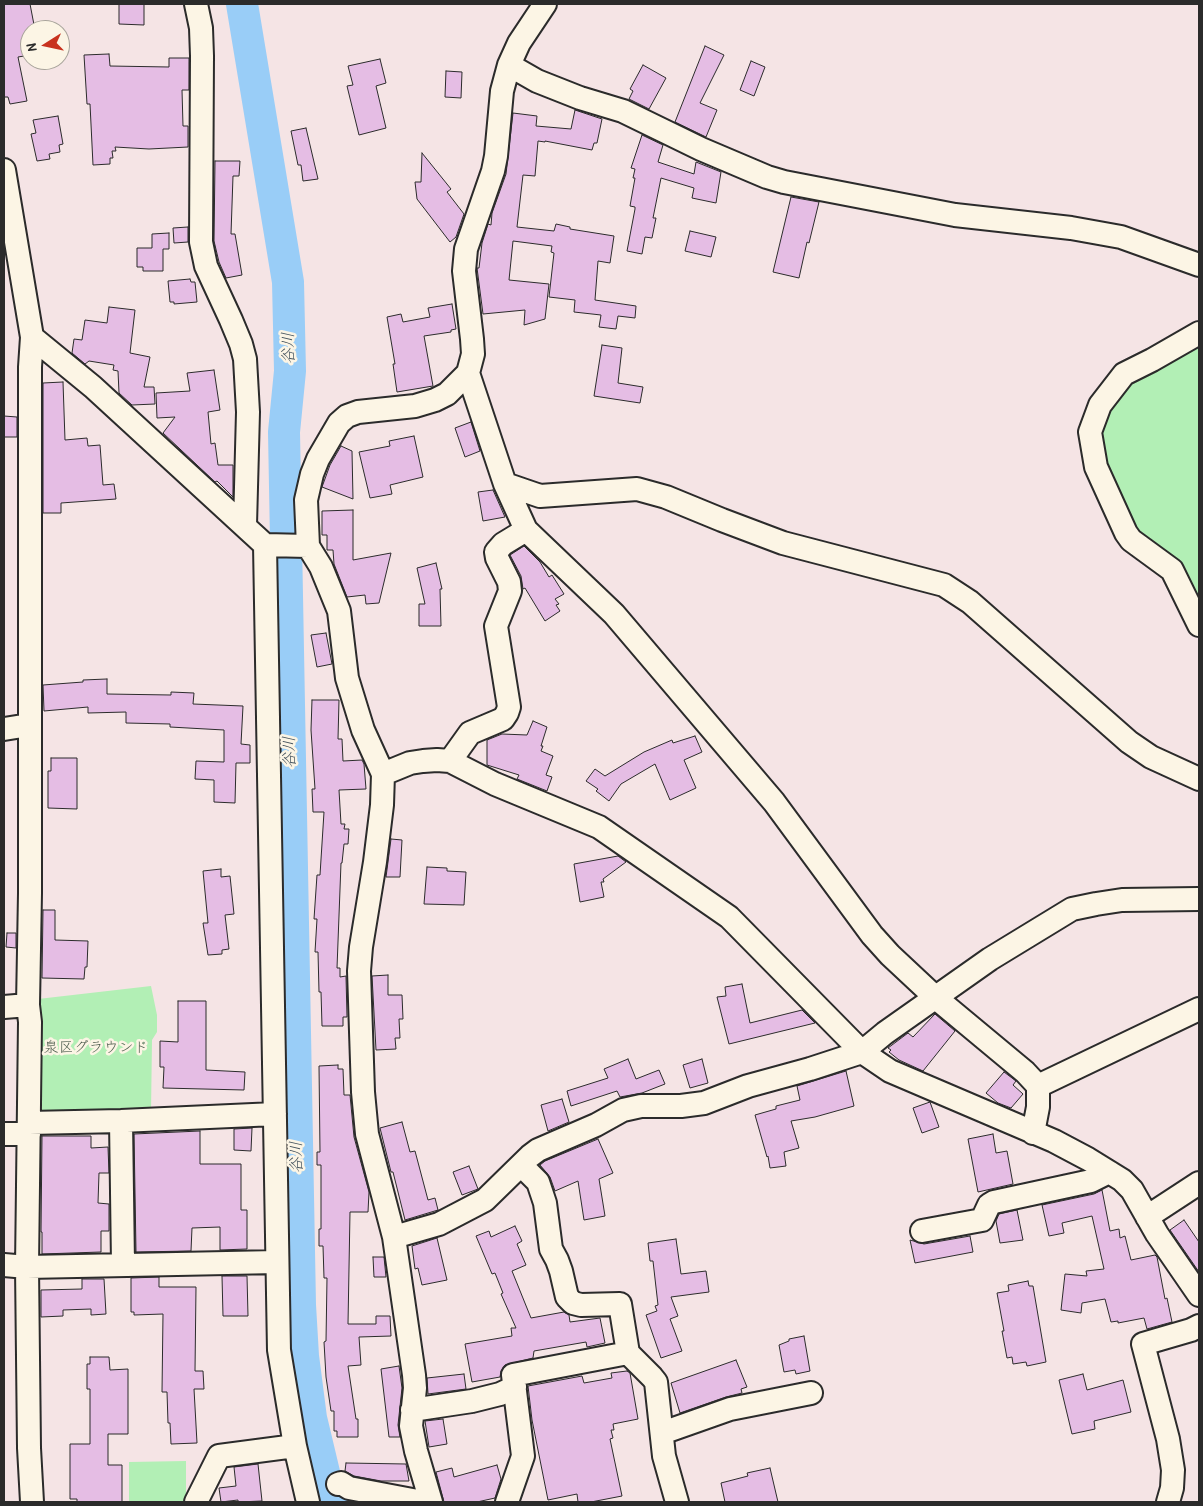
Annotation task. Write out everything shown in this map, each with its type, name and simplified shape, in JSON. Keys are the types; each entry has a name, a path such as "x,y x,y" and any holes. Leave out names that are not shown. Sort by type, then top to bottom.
{"street":[{"path":"196,4 201,28 202,56 201,242 206,266 231,320 245,359 248,412 245,525"},
{"path":"431,1502 411,1426 415,1388 414,1375 394,1236 367,1134 363,1092 359,971 382,805 383,774 363,730 347,678 339,611 321,567 304,546 306,500 312,474 318,459 339,423 347,416 358,412 416,406 435,400 447,394 468,373 473,354 464,270 466,249 493,171 501,118 502,91 509,65 519,44 545,4"},
{"path":"509,65 537,81 580,98 624,111 743,168 775,180 955,215 1071,228 1121,237 1199,265"},
{"path":"5,183 32,337 30,367 30,893 28,1005 30,1022 29,1448 32,1502"},
{"path":"1199,333 1124,374 1100,405 1090,432 1096,467 1126,533 1132,540 1172,570 1199,625"},
{"path":"32,337 93,387 245,525 270,545 304,546"},
{"path":"468,373 506,484 526,530 614,614 774,802 872,935 890,955 936,998 1025,1072 1038,1086 1038,1107 1034,1133"},
{"path":"506,484 540,496 637,489 666,497 783,543 944,585 970,602 1129,742 1151,757 1199,779"},
{"path":"450,761 470,733 503,719 507,714 509,707 496,626 510,591 509,582 496,552 502,544 526,530"},
{"path":"270,545 279,1350 295,1446 308,1493"},
{"path":"4,729 29,725"},
{"path":"383,774 410,763 437,760 450,761 503,788 569,813 599,827 729,916 862,1052 890,1071 1054,1141 1128,1185 1199,1295"},
{"path":"394,1236 439,1224 485,1200 538,1150 576,1134 624,1110 641,1106 704,1104 748,1086 862,1052 885,1033 990,960 1072,910 1122,900 1199,899"},
{"path":"4,1007 28,1005"},
{"path":"1038,1086 1199,1009"},
{"path":"4,1134 29,1129 121,1121 275,1114"},
{"path":"121,1121 122,1264"},
{"path":"521,1165 538,1182 545,1203 551,1249 561,1271 567,1297 573,1303 581,1305 620,1304 628,1353 656,1382 664,1456 677,1502"},
{"path":"922,1231 982,1220 989,1205 994,1202 1091,1181 1109,1172"},
{"path":"1147,1217 1199,1183"},
{"path":"4,1265 28,1267 277,1262"},
{"path":"1168,1502 1172,1488 1173,1470 1168,1439 1143,1344 1199,1326"},
{"path":"507,1502 523,1456 513,1375 628,1353"},
{"path":"412,1410 472,1401 500,1394 515,1387"},
{"path":"662,1433 730,1409 811,1394"},
{"path":"196,1502 219,1456 295,1446"},
{"path":"338,1484 341,1483 349,1488 423,1502"}],"green space":[{"path":"1199,341 1199,616 1133,538 1100,463 1101,420 1122,383"},
{"name":"泉区グラウンド","path":"151,986 157,1015 157,1032 152,1040 151,1112 42,1114 39,1111 38,999"},
{"path":"186,1461 186,1502 129,1502 129,1462"}],"building":[{"path":"4,4 30,4 33,20 20,20 20,57 18,57 27,101 10,104 8,97 4,97"},
{"path":"119,4 144,4 144,25 119,24"},
{"path":"705,46 724,55 700,103 717,110 706,137 675,122"},
{"path":"109,54 110,66 169,67 169,58 189,58 189,90 182,90 183,126 188,126 188,147 149,149 115,147 116,151 112,151 113,158 110,158 110,164 93,165 90,104 87,104 84,55"},
{"path":"380,59 386,83 376,86 386,128 359,135 347,86 353,85 348,66"},
{"path":"751,61 765,67 754,96 740,90"},
{"path":"643,65 666,78 649,109 629,99 633,91 630,89"},
{"path":"446,71 462,72 461,98 445,97"},
{"path":"575,110 602,119 597,143 594,143 592,150 538,141 535,176 523,175 517,227 554,231 556,224 570,227 570,229 614,236 610,263 598,261 595,300 636,306 635,318 618,316 616,329 599,327 601,315 574,312 575,300 549,297 554,253 551,252 552,246 513,241 509,280 549,284 545,319 524,325 525,310 483,314 477,268 479,268 482,243 488,224 491,225 492,213 506,174 513,113 537,116 536,126 571,129"},
{"path":"58,116 63,144 59,145 60,152 49,154 50,159 37,161 31,134 36,133 33,120"},
{"path":"306,128 318,179 303,181 301,165 298,165 291,131"},
{"path":"642,135 663,145 658,162 694,174 696,162 721,172 716,203 692,198 694,188 661,178 653,218 656,218 652,238 645,237 642,254 627,251 635,209 635,207 630,206 635,178 633,178 635,169 631,168"},
{"path":"422,153 451,189 447,192 464,214 456,237 450,242 417,199 415,182 421,182"},
{"path":"215,161 240,161 239,176 233,176 231,234 235,234 242,275 226,278 219,262 214,241"},
{"path":"791,197 819,202 799,278 773,272"},
{"path":"188,227 188,242 174,243 173,228"},
{"path":"690,231 716,237 711,257 685,251"},
{"path":"169,233 169,249 163,249 163,271 143,271 143,267 137,267 137,248 152,248 152,234"},
{"path":"190,279 191,282 195,282 197,302 174,304 174,302 170,302 168,281"},
{"path":"452,304 456,329 451,330 451,332 424,336 433,386 397,392 393,364 395,364 387,317 401,314 403,322 430,317 428,308"},
{"path":"109,307 135,310 130,353 150,357 144,387 154,387 155,404 132,405 119,393 118,371 113,370 114,365 89,361 85,364 72,353 74,339 82,340 85,320 107,323"},
{"path":"602,345 622,348 618,383 643,387 640,403 594,396"},
{"path":"214,370 220,410 208,412 211,444 215,443 218,465 233,465 233,497 163,433 175,417 157,418 156,393 190,391 187,373"},
{"path":"63,382 65,440 87,438 88,446 100,445 103,485 114,484 116,499 61,503 61,513 43,513 43,383"},
{"path":"4,416 17,417 17,437 4,437"},
{"path":"471,422 480,451 465,457 455,428"},
{"path":"414,436 423,477 390,485 392,494 370,498 359,452 390,446 389,441"},
{"path":"341,446 352,451 353,499 322,487 330,465"},
{"path":"493,490 505,517 483,521 478,492"},
{"path":"353,510 353,560 391,553 379,603 366,604 365,595 347,597 334,564 333,550 327,550 327,535 322,535 322,511"},
{"path":"524,546 540,562 549,577 552,575 564,594 555,599 559,604 556,605 560,611 545,621 525,588 523,589 521,576 510,555"},
{"path":"436,563 442,589 440,589 441,626 419,626 419,604 425,604 417,568"},
{"path":"326,633 332,664 317,667 311,635"},
{"path":"107,679 107,694 171,695 171,692 194,693 193,704 243,706 241,744 250,745 250,763 236,763 235,803 214,802 214,780 195,779 196,761 224,762 224,730 170,727 170,724 126,723 126,712 88,713 88,707 44,711 43,685"},
{"path":"312,700 339,700 338,739 342,739 343,761 362,760 364,764 366,789 339,790 341,824 345,824 344,829 349,829 348,844 344,844 341,863 337,968 340,968 340,977 346,976 347,1017 343,1017 343,1026 322,1026 318,952 315,952 317,919 314,919 317,875 320,875 324,812 313,812 312,789 315,789 311,730"},
{"path":"533,721 547,727 541,751 553,756 546,775 552,777 547,791 517,779 519,775 487,765 487,740 502,734 527,735"},
{"path":"695,736 702,752 684,760 696,788 670,800 655,764 621,784 609,801 596,791 598,789 586,781 595,769 605,776 644,752 672,740 673,743"},
{"path":"51,758 77,758 77,809 48,808 48,771 51,771"},
{"path":"391,839 402,840 400,877 386,877"},
{"path":"618,856 626,862 603,879 604,882 601,882 604,897 580,902 574,864"},
{"path":"427,867 447,868 447,871 466,872 464,905 424,904"},
{"path":"221,869 221,877 230,876 234,914 225,915 229,949 222,950 222,954 208,955 203,923 208,923 203,871"},
{"path":"43,910 55,910 55,940 88,941 87,967 85,967 84,979 42,978"},
{"path":"7,933 16,933 16,948 6,947"},
{"path":"388,975 388,995 402,995 403,1019 399,1019 400,1038 395,1038 396,1049 376,1050 372,976"},
{"path":"742,984 750,1023 802,1010 815,1023 729,1044 717,997 726,996 725,987"},
{"path":"178,1001 206,1001 206,1070 245,1072 244,1090 163,1088 164,1067 160,1067 160,1041 178,1042"},
{"path":"935,1014 955,1031 923,1071 899,1060 889,1052 891,1050 888,1048 908,1033 913,1037"},
{"path":"628,1059 636,1079 659,1070 665,1084 642,1093 620,1097 617,1091 571,1106 567,1091 608,1078 604,1069"},
{"path":"702,1059 708,1083 690,1088 683,1065"},
{"path":"338,1065 338,1069 343,1069 344,1095 350,1095 354,1137 369,1192 368,1212 350,1212 348,1324 376,1324 376,1316 390,1316 391,1336 359,1337 361,1365 348,1366 356,1419 358,1419 358,1437 337,1437 337,1431 334,1431 334,1411 331,1411 326,1377 324,1342 326,1341 327,1278 324,1278 323,1246 319,1246 319,1229 321,1229 321,1165 317,1165 317,1152 320,1152 319,1066"},
{"path":"846,1071 854,1106 815,1117 791,1121 799,1148 784,1152 786,1166 770,1168 755,1115 776,1109 776,1106 800,1100 797,1086"},
{"path":"1004,1072 1016,1081 1013,1085 1023,1094 1011,1108 998,1103 986,1093"},
{"path":"562,1099 569,1122 548,1131 541,1105"},
{"path":"930,1102 939,1127 922,1133 913,1108"},
{"path":"402,1122 410,1152 415,1151 428,1200 435,1198 438,1210 405,1220 380,1128"},
{"path":"252,1128 251,1151 234,1150 234,1129"},
{"path":"200,1131 200,1164 241,1164 241,1210 247,1210 247,1249 220,1250 220,1227 192,1228 191,1251 136,1252 134,1134"},
{"path":"993,1134 996,1153 1007,1151 1013,1184 978,1192 968,1139"},
{"path":"42,1136 91,1136 91,1148 108,1147 109,1173 99,1173 98,1203 109,1204 109,1231 101,1231 101,1252 42,1254"},
{"path":"598,1139 613,1173 599,1179 605,1216 584,1220 578,1181 555,1191 550,1177 540,1165 545,1161"},
{"path":"469,1166 478,1189 462,1195 453,1172"},
{"path":"1102,1190 1110,1231 1119,1229 1120,1238 1125,1236 1131,1260 1155,1255 1157,1257 1165,1299 1167,1298 1172,1322 1147,1329 1144,1318 1118,1323 1118,1321 1111,1322 1105,1299 1082,1303 1081,1313 1061,1310 1065,1274 1087,1276 1086,1271 1104,1269 1092,1216 1062,1223 1064,1233 1049,1236 1042,1205 1094,1194"},
{"path":"1017,1210 1023,1240 1000,1243 996,1221 999,1214"},
{"path":"1184,1220 1199,1242 1199,1272 1170,1230"},
{"path":"515,1226 522,1241 517,1244 526,1265 512,1271 531,1318 564,1312 569,1315 570,1322 600,1318 605,1343 587,1347 586,1342 534,1351 533,1358 505,1365 500,1377 472,1382 465,1344 512,1336 511,1328 516,1328 501,1294 503,1293 495,1273 492,1274 476,1236 489,1231 491,1237"},
{"path":"970,1236 973,1252 915,1263 910,1240 924,1244"},
{"path":"437,1238 447,1280 422,1285 418,1268 415,1269 412,1246"},
{"path":"676,1239 681,1274 706,1271 709,1292 671,1297 678,1316 670,1319 682,1351 661,1358 646,1315 657,1311 655,1306 658,1305 653,1261 650,1261 648,1243"},
{"path":"373,1257 384,1257 386,1277 374,1277"},
{"path":"222,1276 247,1276 248,1316 223,1316"},
{"path":"159,1277 159,1287 196,1287 195,1371 203,1371 204,1389 194,1389 197,1443 171,1444 167,1392 162,1392 163,1314 134,1315 134,1312 131,1312 131,1278"},
{"path":"82,1279 104,1279 106,1314 91,1315 91,1309 63,1310 63,1316 41,1317 41,1290 82,1289"},
{"path":"1028,1281 1029,1286 1033,1286 1046,1362 1027,1366 1026,1362 1013,1364 1012,1357 1007,1358 997,1293 1009,1291 1008,1285"},
{"path":"804,1336 810,1371 796,1374 795,1370 784,1372 779,1345 789,1341 789,1339"},
{"path":"90,1357 109,1357 110,1370 128,1369 128,1434 108,1434 108,1465 122,1465 122,1502 77,1502 77,1499 70,1499 70,1444 90,1444 90,1389 87,1389 87,1364 90,1364"},
{"path":"736,1360 747,1387 741,1389 742,1393 680,1413 671,1383"},
{"path":"399,1366 402,1388 398,1425 400,1437 389,1437 381,1369"},
{"path":"627,1371 630,1373 638,1419 613,1424 614,1430 611,1430 613,1438 610,1439 622,1496 591,1502 578,1502 577,1494 548,1500 532,1420 528,1386 582,1376 584,1383 612,1378 611,1373"},
{"path":"464,1374 466,1389 428,1394 427,1378"},
{"path":"1083,1374 1087,1390 1123,1380 1131,1412 1094,1421 1095,1429 1072,1434 1059,1380"},
{"path":"443,1419 447,1444 429,1447 425,1421"},
{"path":"346,1463 406,1464 409,1481 381,1481 354,1476 345,1471"},
{"path":"258,1464 262,1501 238,1502 238,1500 221,1502 219,1488 236,1486 234,1467"},
{"path":"497,1465 501,1479 495,1498 477,1502 444,1502 436,1472 452,1468 454,1477"},
{"path":"770,1468 778,1502 725,1502 721,1483 748,1476 747,1473"}],"waterway":[{"name":"谷川","path":"242,4 288,282 290,371 284,432 300,1305 303,1356 311,1418 331,1502"},
{"name":"谷川","path":"243,11 246,4"}]}
